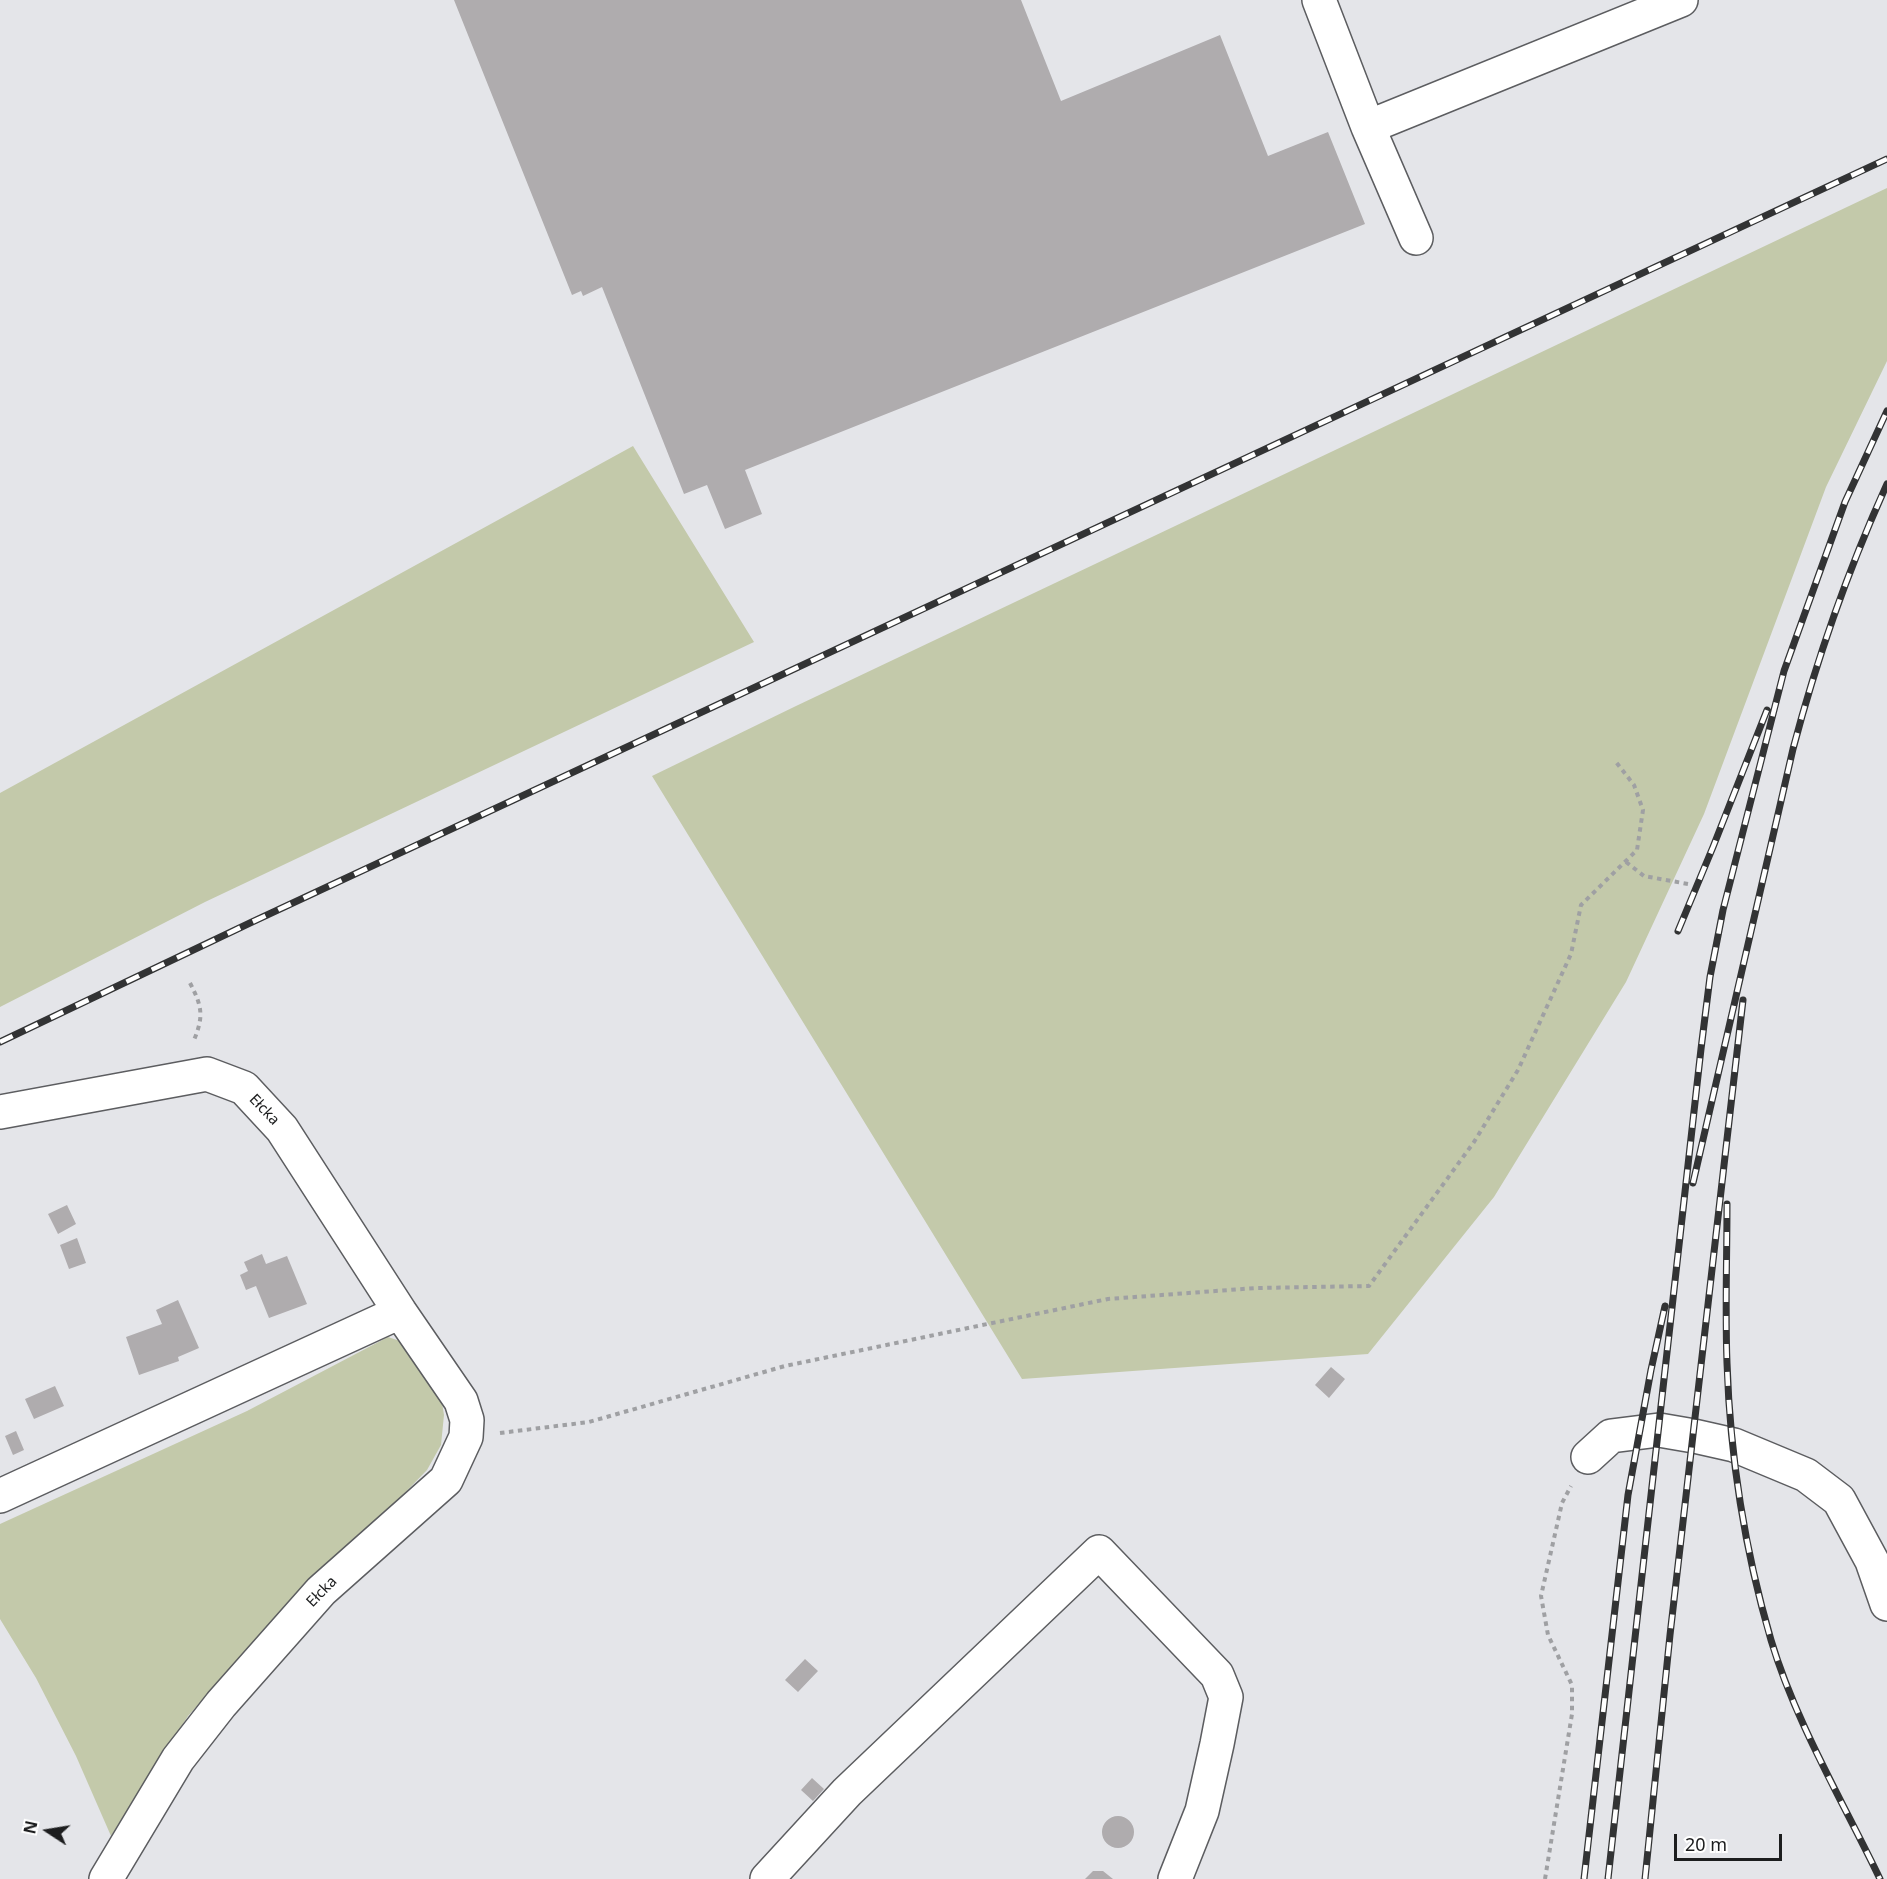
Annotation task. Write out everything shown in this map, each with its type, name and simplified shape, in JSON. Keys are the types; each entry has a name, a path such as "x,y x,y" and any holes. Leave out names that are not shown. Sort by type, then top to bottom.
{"street":[{"path":"1319,0 1368,127 1416,238"},
{"path":"1368,127 1680,0"},
{"name":"Ełcka","path":"0,1112 207,1074 243,1088 282,1129 400,1312 461,1401 467,1420 466,1437 446,1480 321,1591 221,1704 178,1759 106,1879"},
{"path":"0,1496 400,1312"},
{"path":"1588,1457 1611,1436 1659,1430 1734,1445 1806,1475 1839,1500 1872,1561 1887,1604"},
{"path":"767,1879 847,1792 1099,1552 1217,1675 1226,1697 1202,1811 1175,1879"}],"path":[{"path":"466,1437 589,1422 785,1366 1108,1299 1256,1288 1369,1286 1474,1142 1518,1070 1571,954 1581,905 1637,850 1643,810 1634,785 1616,762"},
{"path":"1626,862 1644,876 1688,884"},
{"path":"177,1079 200,1026 200,1002 190,983"},
{"path":"1545,1879 1572,1714 1572,1685 1548,1635 1541,1596 1562,1503 1588,1457"}],"green space":[{"path":"1887,188 1887,361 1826,487 1704,814 1626,982 1494,1197 1368,1354 1022,1379 652,776"},
{"path":"633,446 754,642 205,902 0,1007 0,793"},
{"path":"388,1337 406,1343 440,1390 444,1415 441,1445 427,1470 392,1506 294,1597 188,1716 111,1836 76,1756 36,1678 0,1619 0,1524 247,1411"}],"building":[{"path":"454,0 1021,0 1061,101 1220,35 1268,156 1328,132 1365,224 745,470 762,514 725,529 707,485 684,494 602,287 583,296 581,291 572,295"},
{"path":"67,1205 76,1224 58,1234 48,1214"},
{"path":"77,1238 86,1263 69,1269 60,1245"},
{"path":"262,1254 266,1264 287,1256 307,1304 269,1318 256,1286 246,1290 240,1275 248,1271 244,1262"},
{"path":"178,1300 199,1348 178,1357 179,1361 139,1375 126,1337 162,1324 156,1310"},
{"path":"1331,1367 1345,1379 1329,1398 1315,1385"},
{"path":"55,1386 64,1406 34,1419 25,1399"},
{"path":"16,1431 24,1450 13,1455 5,1436"},
{"path":"805,1659 818,1671 798,1692 785,1680"},
{"path":"812,1778 824,1789 813,1801 801,1790"},
{"path":"1118,1816 1129,1821 1134,1832 1129,1843 1118,1848 1107,1843 1102,1832 1107,1821"},
{"path":"1093,1871 1103,1871 1113,1879 1085,1879"}],"railway":[{"path":"0,1042 252,922 1887,159"},
{"path":"1608,1879 1710,977 1723,910 1784,671 1845,502 1887,411"},
{"path":"1693,1183 1802,715 1846,582 1887,484"},
{"path":"1678,931 1767,710"},
{"path":"1645,1879 1670,1635 1743,1000"},
{"path":"1727,1204 1727,1363 1731,1433 1746,1538 1771,1640 1793,1701 1880,1879"},
{"path":"1584,1879 1628,1495 1665,1306"}]}
